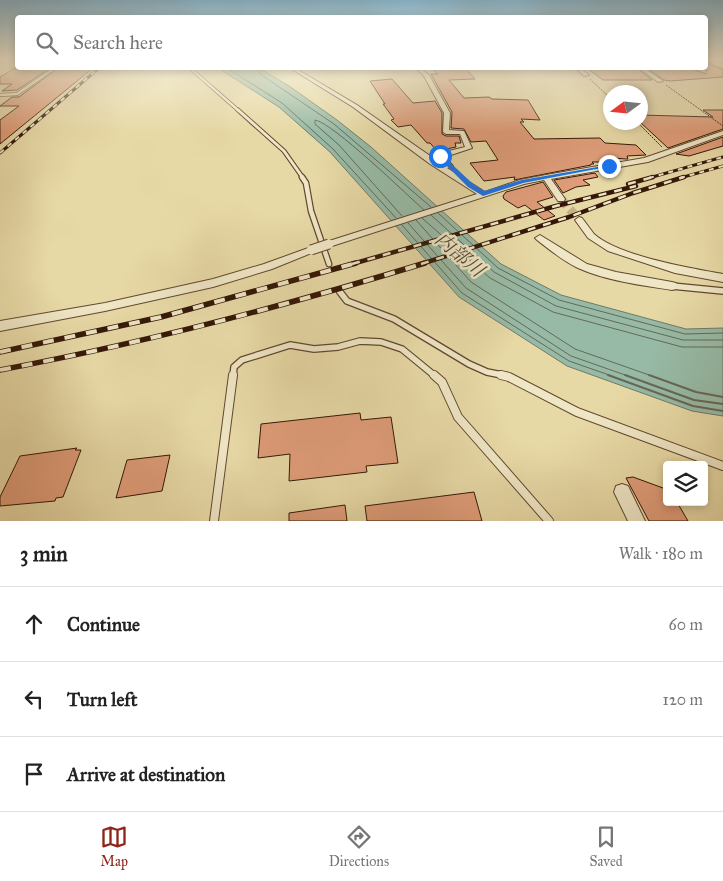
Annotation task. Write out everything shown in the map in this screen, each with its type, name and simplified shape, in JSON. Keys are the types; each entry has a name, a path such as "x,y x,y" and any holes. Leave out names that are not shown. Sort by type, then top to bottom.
{"street":[{"path":"317,83 355,106 483,194"},
{"path":"431,83 447,113 446,132 462,132 469,148 442,155 441,159 470,185"},
{"path":"0,326 213,283 268,267 311,250 483,194 546,177 627,163 670,152 723,133"},
{"path":"546,177 561,199"},
{"path":"580,220 591,236 611,249 675,268 723,278"},
{"path":"540,238 582,265 610,274 672,286"},
{"path":"622,492 637,521"}],"lane":[{"path":"0,95 17,94 32,83"},
{"path":"207,83 291,159 306,183 305,190 316,229 329,264"},
{"path":"672,286 723,291"},
{"path":"340,292 347,301 394,319 469,364 508,378 577,412 609,425 723,466"},
{"path":"214,521 234,367 242,360 290,345 314,349 338,347 360,341 381,342 402,349 442,382 458,416 548,521"}],"path":[{"path":"663,83 723,126"},
{"path":"646,130 670,152"}],"water":[{"name":"内部川","path":"242,83 285,83 289,86 371,147 501,264 561,295 686,329 723,328 723,416 692,411 567,366 459,297 330,152 279,107"}],"building":[{"path":"27,83 17,90 2,91 12,84 0,84"},
{"path":"37,83 74,83 0,144 0,120 19,106 0,106 12,97 19,97"},
{"path":"372,83 396,83 413,103 435,101 442,113 442,134 446,136 459,136 461,143 455,143 456,147 437,151 411,125 398,127 391,120 394,119 383,104 385,104"},
{"path":"436,83 452,83 464,98 489,97 492,99 528,100 540,120 521,119 524,122 520,122 534,139 600,138 605,143 636,145 646,155 627,156 628,159 612,158 615,161 592,162 594,164 514,180 515,177 484,181 470,163 498,160 486,141 471,142 464,129 451,128 452,112"},
{"path":"703,110 723,110 723,129 668,148 648,129 648,115 713,117"},
{"path":"723,137 723,146 689,156 676,154"},
{"path":"595,173 598,177 583,180 590,185 576,187 563,193 554,180"},
{"path":"543,182 553,197 537,202 555,216 544,220 525,205 518,208 504,199 503,196 506,192"},
{"path":"360,413 361,420 391,417 398,463 366,466 367,472 289,481 290,454 258,458 261,424"},
{"path":"77,448 75,450 81,450 63,497 56,498 55,501 0,506 0,497 20,456"},
{"path":"170,455 162,491 116,498 127,460"},
{"path":"633,477 663,488 663,506 679,506 688,521 649,521 626,478"},
{"path":"474,492 482,521 367,521 365,506"},
{"path":"345,505 347,521 289,521 289,513"}],"tunnel":[{"path":"561,199 579,220"}],"railway":[{"path":"0,153 81,83"},
{"path":"649,178 723,157"},
{"path":"680,178 723,166"},
{"path":"628,184 653,177"},
{"path":"421,264 569,217 633,193 684,177"},
{"path":"352,264 556,206 636,186"},
{"path":"0,352 161,317 356,263"},
{"path":"0,370 161,336 320,294 425,263"}],"route":[{"path":"440,156 470,185 483,194 522,182 609,166"}]}
